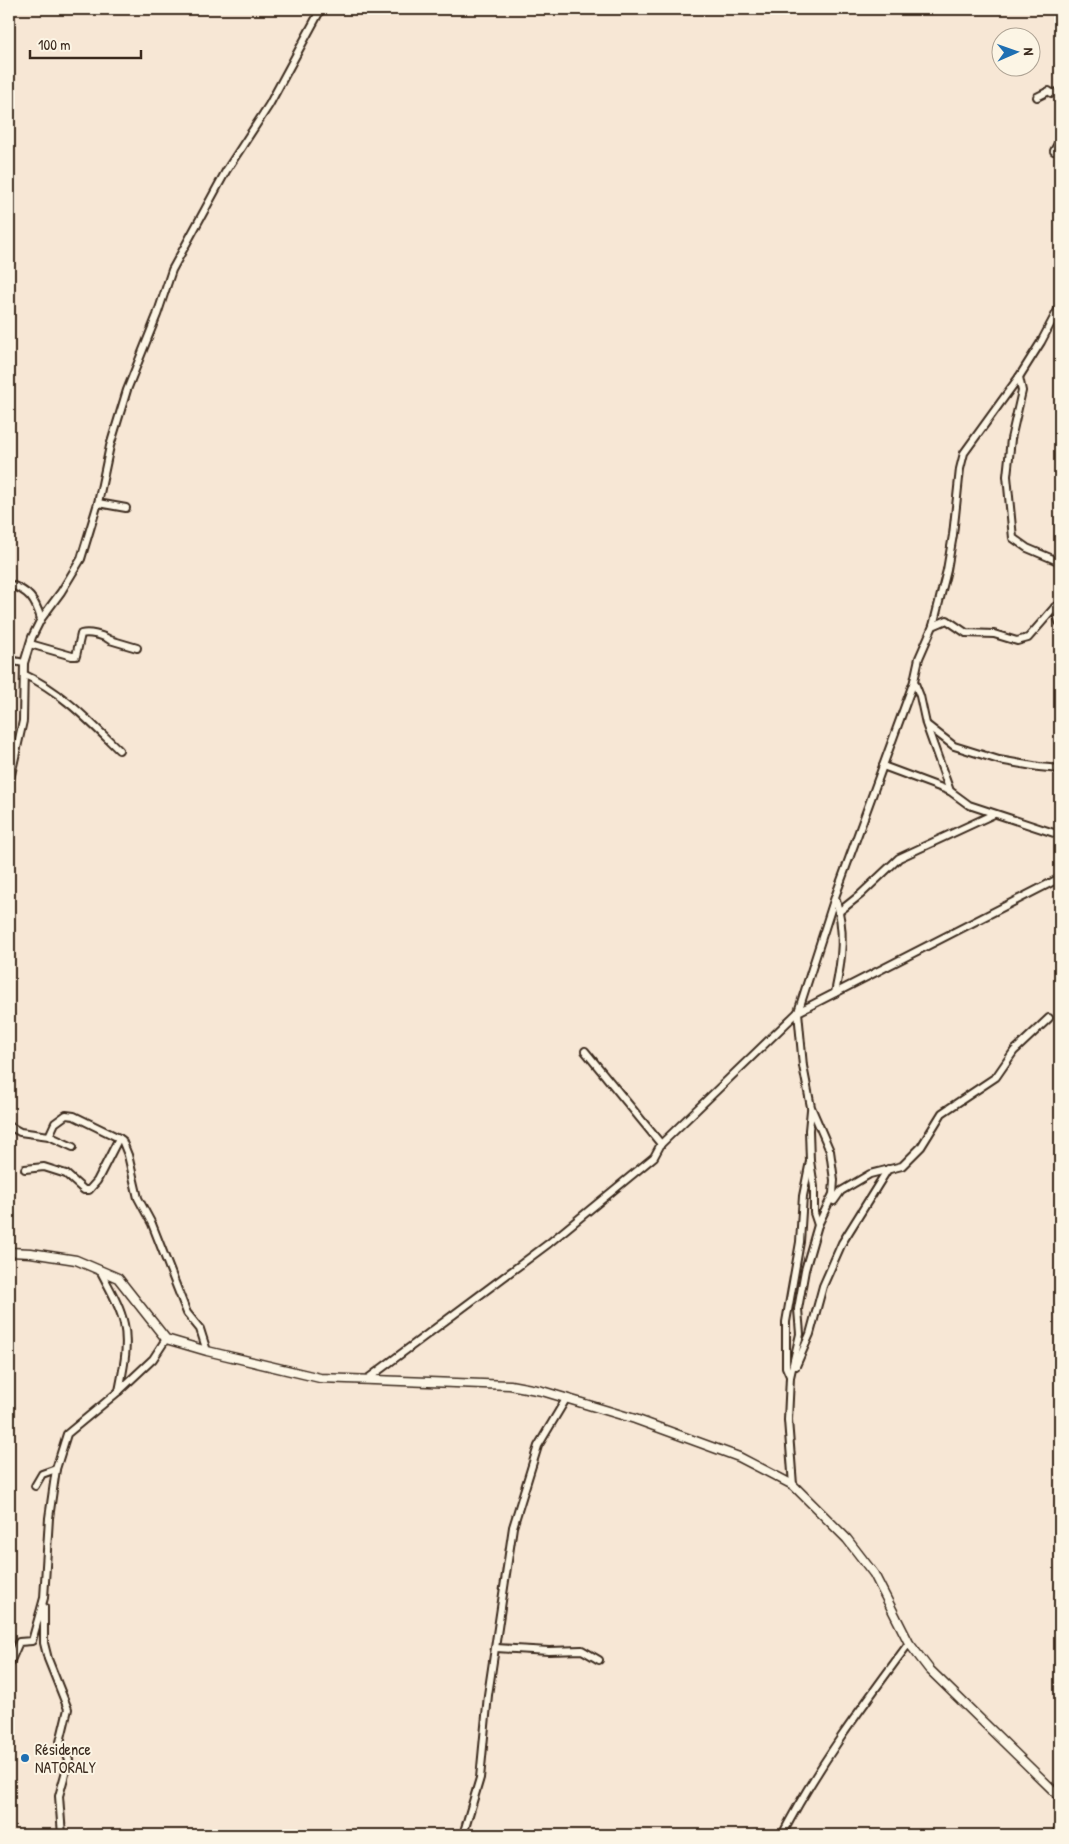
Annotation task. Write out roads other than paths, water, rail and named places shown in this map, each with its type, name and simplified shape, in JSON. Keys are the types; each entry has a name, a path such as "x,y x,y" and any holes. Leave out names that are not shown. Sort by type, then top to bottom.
{"street":[{"path":"9,784 23,721 24,663 30,644 41,618 61,592 81,559 98,503 110,446 124,400 158,315 172,270 226,171 269,105 321,9"},
{"path":"1037,96 1049,91 1052,94 1060,92"},
{"path":"1054,150 1060,140"},
{"path":"794,1485 788,1420 790,1377 800,1334 798,1309 803,1279 818,1225 833,1194 834,1180 830,1151 811,1107 803,1066 798,1012 835,897 914,681 919,658 933,626 947,570 953,535 960,468 964,453 1042,342 1060,306"},
{"path":"1019,377 1022,391 1011,439 1007,476 1013,538 1027,548 1060,562"},
{"path":"98,503 126,508"},
{"path":"9,584 20,588 35,601 41,618"},
{"path":"933,626 947,620 966,633 994,634 1017,641 1028,638 1058,605"},
{"path":"1058,605 1059,622"},
{"path":"30,644 76,656 79,638 81,634 85,633 137,648"},
{"path":"9,660 24,663"},
{"path":"25,675 38,681 60,696 119,750"},
{"path":"914,681 920,696 926,724 950,791"},
{"path":"926,724 954,746 999,760 1060,769"},
{"path":"883,766 950,791 969,805 1060,834"},
{"path":"840,910 860,895 899,858 994,814"},
{"path":"366,1380 548,1244 654,1157 661,1144 798,1012 1060,878"},
{"path":"835,897 840,910 842,934 842,959 835,993"},
{"path":"818,1225 841,1191 870,1174 902,1166 921,1148 942,1113 996,1077 1014,1051 1049,1018"},
{"path":"585,1050 661,1144"},
{"path":"811,1107 809,1130 810,1161 814,1187 814,1213 818,1225"},
{"path":"49,1136 55,1123 66,1115 74,1116 122,1140 128,1155 138,1198 152,1224 187,1313 200,1329 208,1351"},
{"path":"9,1126 20,1132 49,1136 73,1147"},
{"path":"25,1168 44,1167 66,1174 84,1190 88,1190 97,1181 119,1138"},
{"path":"790,1377 786,1367 786,1322 800,1242 803,1196 810,1161"},
{"path":"790,1377 810,1334 823,1286 842,1243 888,1170"},
{"path":"9,1252 31,1253 76,1260 118,1278 166,1339 320,1378 510,1385 542,1391 635,1420 739,1457 794,1485 847,1539 874,1574 909,1643 929,1668 1060,1797"},
{"path":"100,1270 118,1305 125,1325 126,1347 119,1391"},
{"path":"62,1835 59,1796 69,1760 60,1742 68,1709 48,1659 44,1643 44,1598 49,1518 56,1469 67,1434 119,1391 153,1359 166,1339"},
{"path":"463,1835 480,1778 488,1695 513,1526 538,1446 566,1399"},
{"path":"34,1486 42,1474 56,1469"},
{"path":"9,1666 19,1642 32,1641 44,1598"},
{"path":"782,1835 797,1806 856,1715 909,1643"},
{"path":"496,1648 549,1651 582,1650 599,1660"},
{"path":"1055,1835 1060,1826"}],"place":[{"name":"Résidence NATORALY","path":"25,1758"}]}
